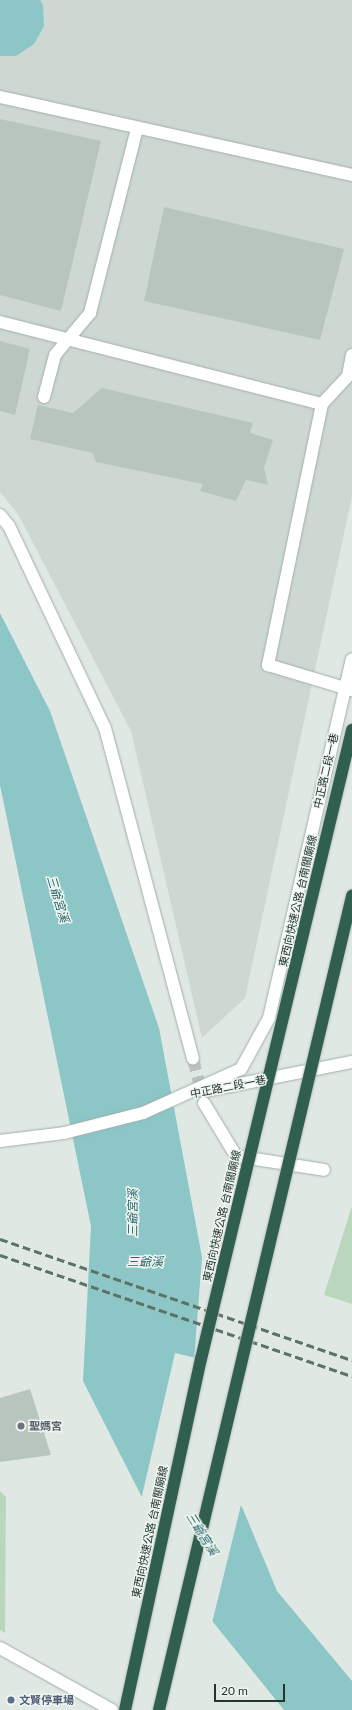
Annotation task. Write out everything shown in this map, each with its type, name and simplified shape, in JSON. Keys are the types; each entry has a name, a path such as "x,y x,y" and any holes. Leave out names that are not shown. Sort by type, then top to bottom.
{"highway":[{"name":"東西向快速公路 台南關廟線","path":"125,1710 203,1351 352,730"},
{"path":"159,1710 352,896"}],"street":[{"path":"0,97 137,129 352,174"},
{"path":"44,397 55,355 90,313 137,129"},
{"path":"0,322 68,338 322,404"},
{"path":"349,689 268,665 322,404 348,376 352,355"},
{"path":"0,515 9,526 105,728 193,1059"},
{"name":"中正路二段一巷","path":"184,1096 241,1069 269,1018 349,689 352,659"},
{"name":"中正路二段一巷","path":"184,1096 352,1062"},
{"path":"0,1141 64,1132 143,1113 184,1096"},
{"path":"204,1103 236,1156 324,1170"},
{"path":"0,1648 90,1704 112,1710"}],"shaded area":[{"path":"0,0 352,0 352,496 245,998 202,1038 131,731 18,514 0,492"}],"green space":[{"path":"352,1206 352,1304 324,1295"},
{"path":"0,1491 6,1497 5,1633 0,1630"}],"water":[{"path":"0,0 40,0 43,5 44,26 34,44 16,56 0,56"},
{"name":"三爺溪","path":"0,613 50,711 159,1028 202,1257 192,1387 277,1591 352,1681 352,1710 284,1710 192,1596 83,1381 91,1226 0,785"}],"pier":[{"path":"175,1353 196,1358 194,1386 242,1501 212,1623 190,1597 141,1500"}],"building":[{"path":"0,119 101,141 61,311 0,295"},
{"path":"164,207 344,249 320,340 144,301"},
{"path":"0,341 30,349 15,415 0,411"},
{"path":"102,388 253,423 250,433 273,440 264,468 268,485 246,480 236,501 200,491 203,484 96,462 93,453 30,439 38,405 73,413"},
{"name":"聖媽宮","path":"30,1389 51,1455 0,1462 0,1398"}],"tunnel":[{"path":"193,1059 204,1103"}],"railway":[{"path":"0,1239 352,1360"},
{"path":"0,1255 352,1376"}],"place":[{"name":"聖媽宮","path":"21,1426"},
{"name":"文賢停車場","path":"11,1700"}],"water label":[{"name":"三爺宮溪","path":"58,899"},
{"name":"三爺宮溪","path":"133,1213"},
{"name":"三爺宮溪","path":"202,1534"}]}
